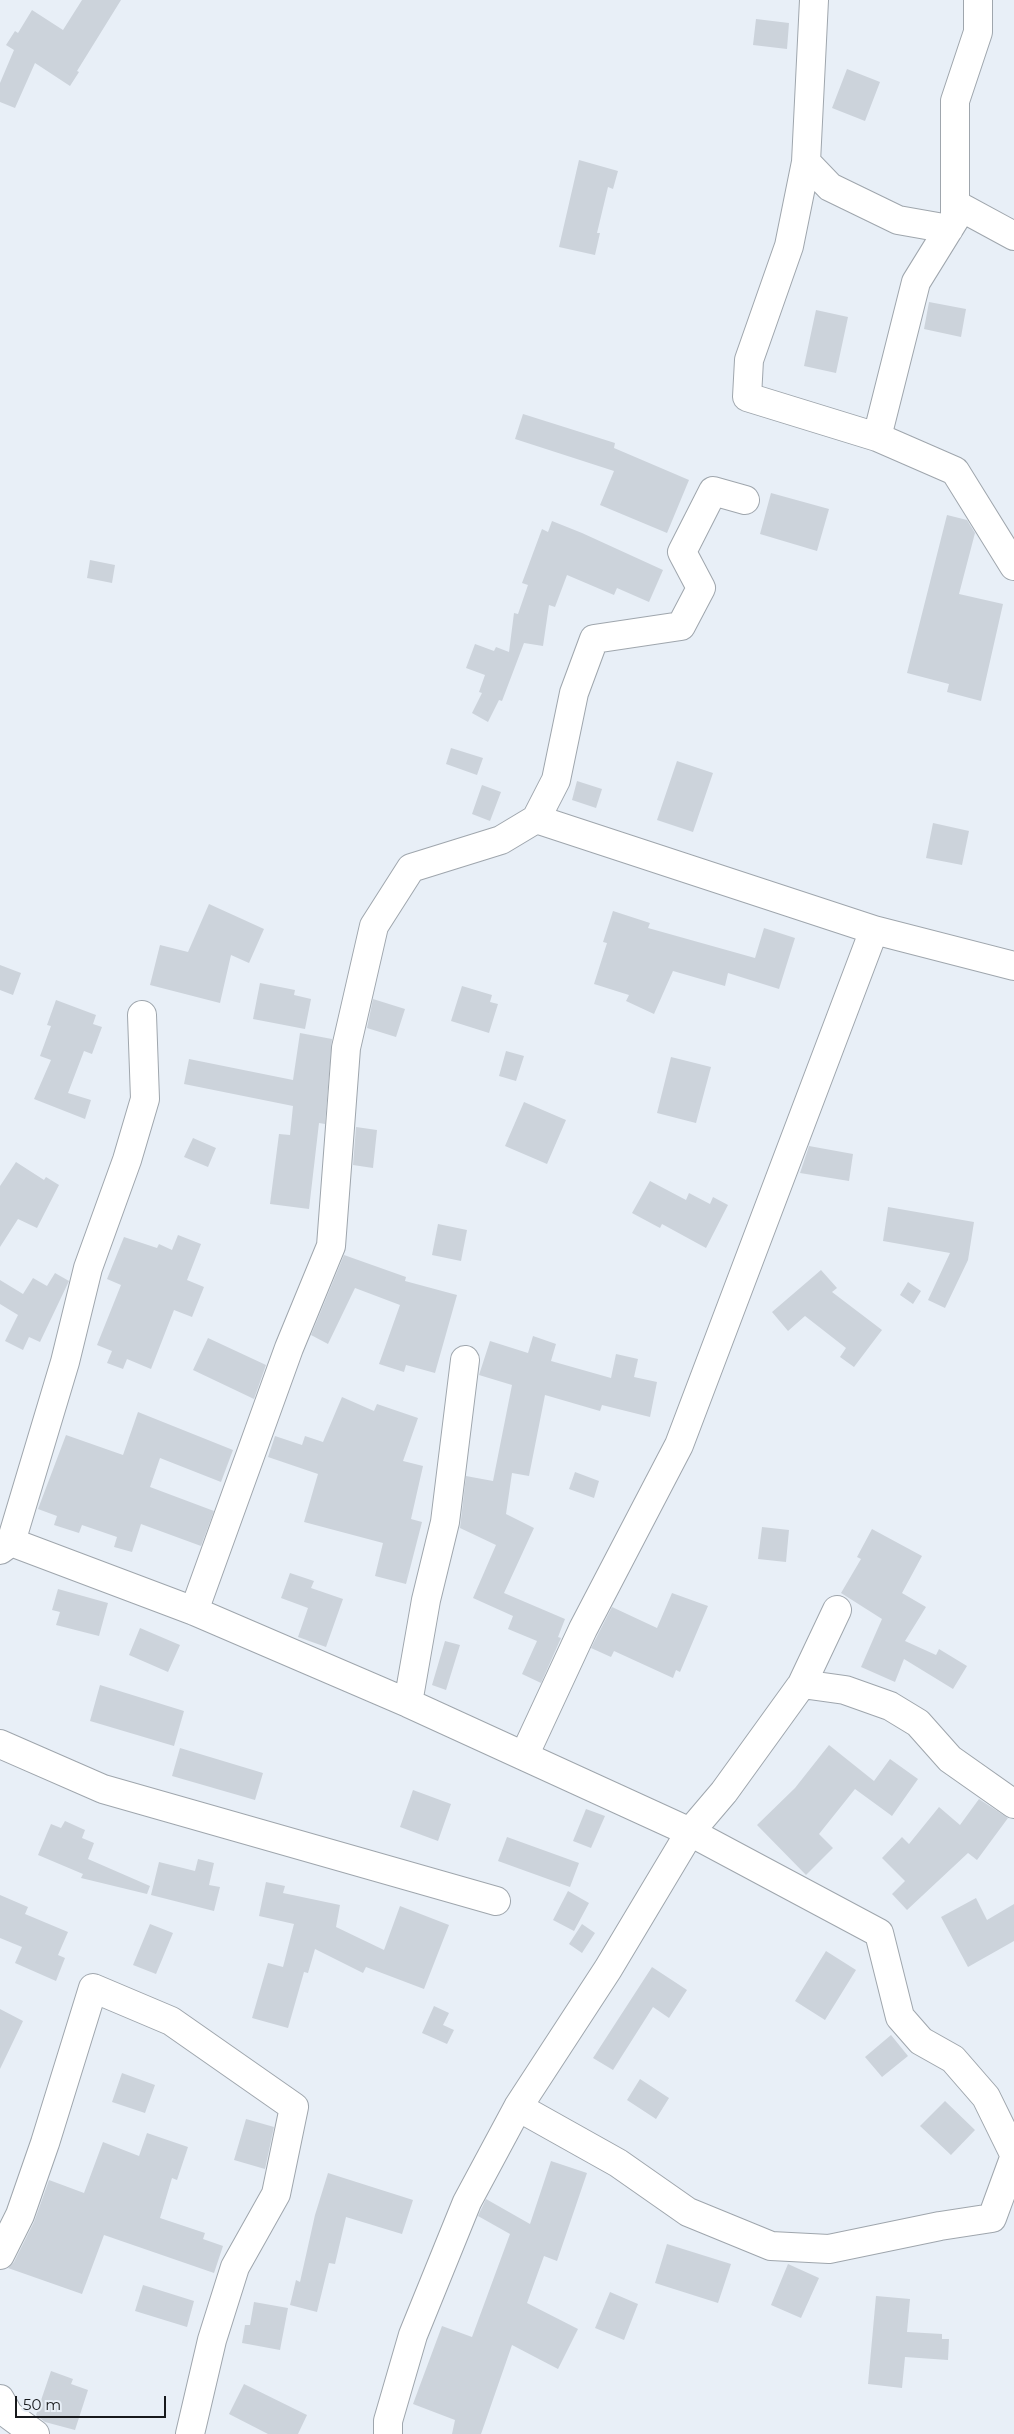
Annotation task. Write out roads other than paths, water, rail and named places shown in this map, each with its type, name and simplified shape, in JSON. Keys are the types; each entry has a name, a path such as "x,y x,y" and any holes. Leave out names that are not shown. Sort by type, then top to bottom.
{"street":[{"path":"814,0 806,162 789,246 750,360 747,396 876,437 955,471 1014,566"},
{"path":"876,437 916,282 952,217 955,101 978,32 978,0"},
{"path":"806,162 830,187 898,220 952,217 1014,236"},
{"path":"194,1611 289,1348 331,1246 346,1048 374,926 411,868 501,840 536,819 556,780 574,693 594,639 681,626 701,588 682,552 714,491 745,500"},
{"path":"536,819 874,930 1014,966"},
{"path":"524,1756 583,1629 679,1445 874,930"},
{"path":"142,1015 145,1099 127,1160 88,1268 65,1362 5,1546 194,1611 408,1703 690,1832 879,1933 900,2017 921,2041 952,2059 986,2097 1014,2154"},
{"path":"408,1703 426,1600 445,1522 465,1360"},
{"path":"388,2434 388,2421 413,2335 467,2202 518,2107 608,1969 690,1832 724,1792 802,1684 836,1610"},
{"path":"802,1684 845,1690 890,1706 918,1723 950,1759 1014,1804"},
{"path":"0,1744 103,1789 496,1901"},
{"path":"0,2255 20,2215 45,2144 92,1988 171,2021 294,2107 276,2194 235,2267 212,2340 190,2434"},
{"path":"518,2107 618,2163 688,2212 772,2246 829,2249 940,2226 992,2218 1014,2158"},
{"path":"3,2416 35,2434"}]}
